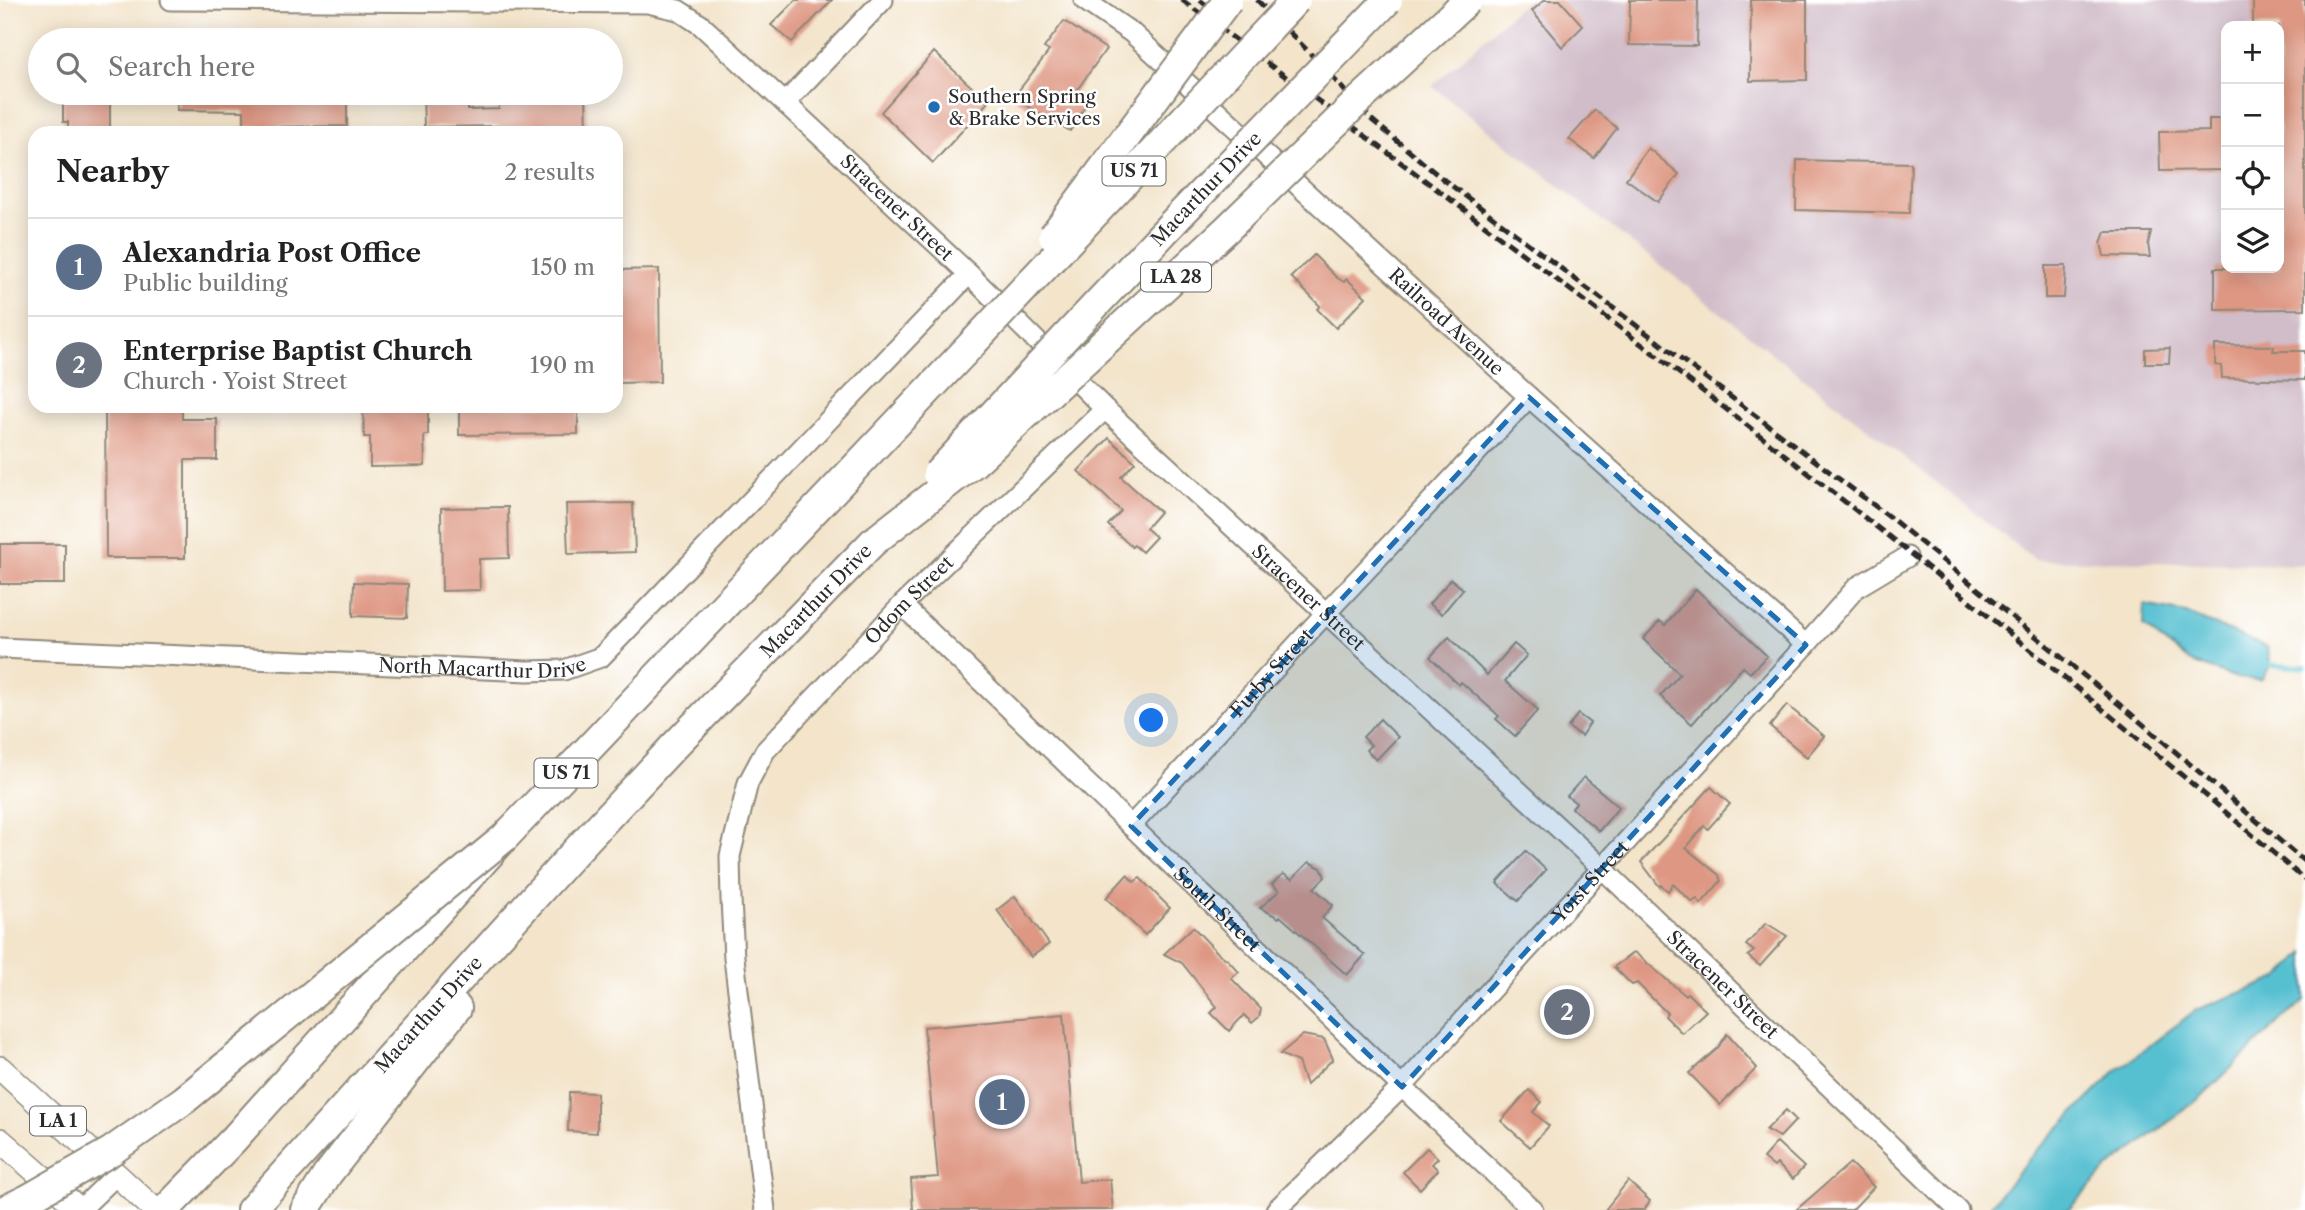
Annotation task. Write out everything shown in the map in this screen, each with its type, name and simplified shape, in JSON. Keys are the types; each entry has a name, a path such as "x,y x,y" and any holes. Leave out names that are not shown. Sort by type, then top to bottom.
{"highway":[{"path":"974,342 1228,0"},
{"name":"US 71","path":"165,1210 234,1139 504,838 1296,0"},
{"name":"Macarthur Drive","path":"251,1210 674,746 873,542 1191,204 1388,0"},
{"name":"LA 28","path":"873,542 974,463 1227,229 1354,105 1468,0"},
{"path":"5,1210 110,1152 184,1100 504,838"},
{"path":"305,1210 327,1175 398,1086 574,853"}],"main road":[{"name":"LA 1","path":"0,1068 116,1175"},
{"name":"LA 1","path":"0,1140 80,1210"},
{"path":"116,1175 155,1210"}],"street":[{"name":"Stracener Street","path":"171,0 647,2 678,10 701,25 969,274 1105,409 1603,869 1958,1210"},
{"path":"785,103 883,0"},
{"name":"Railroad Avenue","path":"1084,0 1132,33 1529,397 1806,646"},
{"name":"North Macarthur Drive","path":"0,648 527,671 565,670 601,657 969,274"},
{"name":"Furby Street","path":"1131,826 1529,397"},
{"name":"Odom Street","path":"765,1210 734,958 730,856 748,783 765,751 902,605 1105,409"},
{"name":"Yoist Street","path":"1276,1210 1402,1087 1857,587 1907,557"},
{"name":"South Street","path":"902,605 1533,1210"},
{"path":"80,1210 116,1175"}],"highlighted area":[{"path":"1529,397 1806,645 1402,1087 1131,826"}],"shaded area":[{"path":"1527,0 2305,0 2305,565 2035,560 1432,86"}],"water":[{"path":"2144,605 2186,613 2267,647 2271,665 2261,680 2237,678 2191,662 2143,626"},
{"path":"2305,953 2305,1000 2200,1098 2107,1169 2068,1210 1987,1210 2036,1151 2114,1073 2196,1010 2279,978"}],"building":[{"path":"796,0 832,0 792,42 771,25"},
{"path":"1544,0 1560,0 1583,26 1562,47 1532,11"},
{"path":"1630,0 1698,0 1697,46 1629,45"},
{"path":"1751,0 1807,0 1807,80 1750,81"},
{"path":"2253,0 2305,0 2305,309 2215,310 2215,268 2221,268 2221,273 2284,273 2284,21 2253,21"},
{"path":"1064,21 1106,49 1075,93 1088,101 1070,131 1013,98 1049,51 1044,48"},
{"name":"Southern Spring & Brake Services","path":"934,52 988,102 933,163 881,112"},
{"path":"63,105 110,105 110,126 68,126 68,122 63,122"},
{"path":"177,105 347,105 347,126 244,126 244,111 177,110"},
{"path":"423,105 468,105 468,110 499,109 499,105 586,105 587,126 424,126"},
{"path":"1595,110 1617,128 1594,158 1569,139"},
{"path":"2209,119 2221,119 2221,170 2160,171 2159,132 2209,131"},
{"path":"1648,148 1679,174 1658,202 1626,179"},
{"path":"1797,160 1911,163 1909,213 1796,210"},
{"path":"2105,232 2151,232 2148,244 2150,257 2104,256 2101,243"},
{"path":"1314,255 1336,277 1344,282 1347,279 1366,297 1336,328 1317,309 1320,306 1291,277"},
{"path":"2045,266 2066,266 2064,298 2045,298"},
{"path":"659,269 660,382 623,383 623,270"},
{"path":"2215,345 2274,346 2273,351 2305,351 2305,380 2222,378 2221,366 2215,365"},
{"path":"2170,348 2169,363 2145,363 2145,349"},
{"path":"105,413 182,413 182,419 217,419 217,460 185,460 185,558 106,558"},
{"path":"363,413 428,413 428,435 424,435 425,466 370,467 370,437 364,437"},
{"path":"459,413 578,413 578,434 459,435"},
{"path":"1109,438 1135,462 1121,477 1160,512 1146,528 1156,537 1142,552 1134,545 1132,547 1108,525 1121,511 1078,471"},
{"path":"633,503 635,552 568,554 566,504"},
{"path":"508,507 509,558 479,559 480,590 442,591 441,508"},
{"path":"0,544 65,544 65,584 0,584"},
{"path":"1451,579 1463,589 1442,614 1429,604"},
{"path":"354,582 408,584 407,618 353,616"},
{"path":"1696,589 1767,656 1750,673 1743,667 1692,724 1660,696 1680,674 1643,639 1660,621 1665,625"},
{"path":"1449,637 1487,675 1514,644 1527,655 1505,681 1538,710 1515,736 1496,719 1499,716 1461,682 1459,685 1430,657"},
{"path":"1787,705 1824,736 1807,757 1770,726"},
{"path":"1578,714 1590,723 1581,736 1568,727"},
{"path":"1380,719 1398,737 1376,760 1366,750 1371,745 1363,737"},
{"path":"1584,777 1619,807 1599,831 1572,808 1576,803 1567,796"},
{"path":"1711,787 1730,804 1708,829 1704,826 1686,848 1719,875 1721,881 1701,904 1697,899 1692,902 1673,884 1668,891 1661,885 1660,887 1641,862"},
{"path":"1526,851 1546,870 1518,901 1497,883"},
{"path":"1309,862 1321,868 1325,877 1314,888 1333,905 1322,918 1365,955 1347,975 1280,916 1279,918 1260,908 1279,891 1272,884 1283,874 1292,879"},
{"path":"1127,875 1134,882 1140,878 1170,908 1145,935 1106,898"},
{"path":"1015,896 1049,944 1031,957 997,910"},
{"path":"1766,923 1787,936 1760,966 1748,956 1754,951 1746,945"},
{"path":"1193,927 1239,972 1231,978 1261,1009 1259,1017 1252,1023 1244,1015 1229,1031 1211,1013 1217,1007 1182,963 1164,954"},
{"path":"1634,952 1706,1011 1682,1033 1665,1016 1667,1013 1637,983 1632,985 1614,967"},
{"path":"1064,1014 1079,1182 1110,1179 1113,1210 913,1210 911,1179 938,1177 924,1027"},
{"path":"1727,1034 1757,1068 1720,1105 1689,1073 1717,1049"},
{"path":"1303,1035 1324,1039 1333,1059 1306,1085 1298,1062 1280,1054"},
{"path":"1529,1090 1542,1102 1533,1112 1549,1126 1530,1147 1501,1121"},
{"path":"569,1092 597,1093 597,1133 568,1131"},
{"path":"1786,1110 1796,1120 1780,1137 1766,1130"},
{"path":"1777,1142 1804,1167 1793,1179 1777,1164 1774,1167 1763,1158"},
{"path":"1427,1148 1438,1158 1432,1164 1438,1170 1420,1189 1403,1172"},
{"path":"1850,1163 1874,1187 1852,1210 1796,1210"},
{"path":"1628,1181 1650,1201 1644,1210 1605,1210"}],"waterway":[{"path":"2271,665 2305,667"}],"railway":[{"path":"1182,0 1752,429 2031,651 2305,880"},
{"path":"1200,0 1221,18"},
{"path":"1257,0 1372,120 1439,176 1892,519 2131,714 2305,862"}],"place":[{"name":"Southern Spring & Brake Services","path":"934,107"},
{"name":"Enterprise Baptist Church","path":"1567,1012"},
{"name":"Alexandria Post Office","path":"1002,1102"}]}
